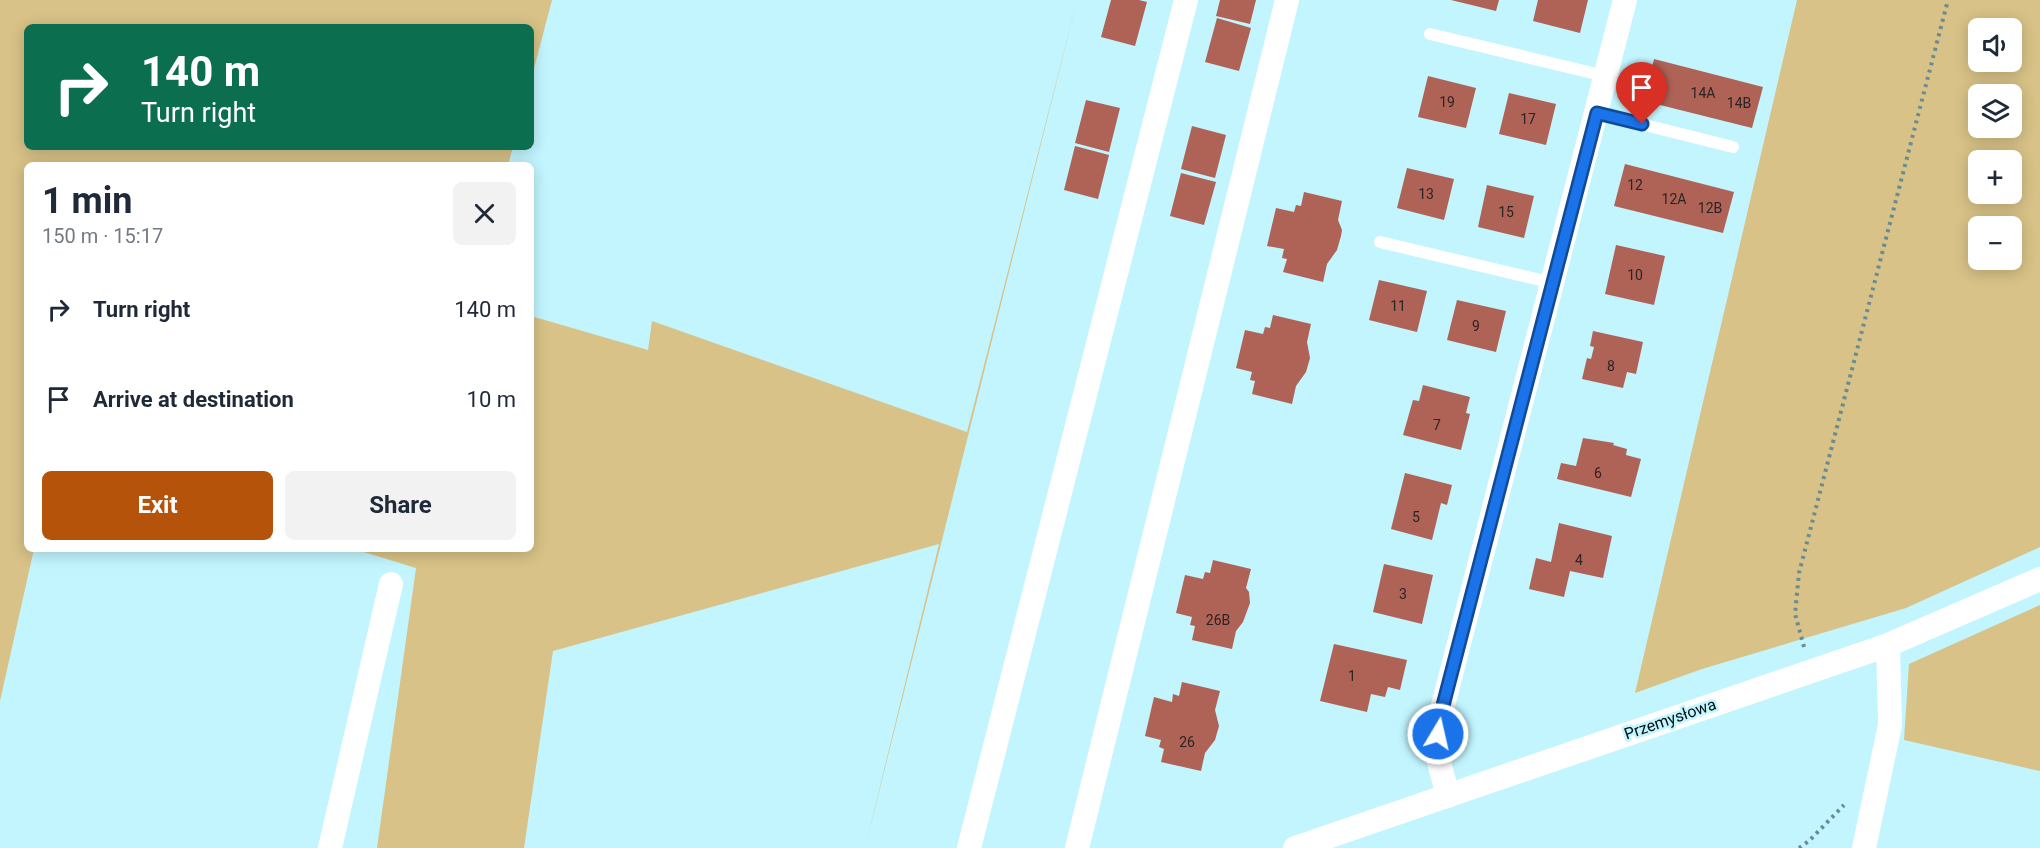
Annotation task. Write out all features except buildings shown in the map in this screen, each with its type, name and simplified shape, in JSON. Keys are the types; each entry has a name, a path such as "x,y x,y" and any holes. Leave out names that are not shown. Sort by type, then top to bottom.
{"street":[{"path":"969,848 1186,0"},
{"path":"1077,848 1287,0"},
{"path":"1448,796 1436,751 1440,717 1625,0"},
{"name":"Przemysłowa","path":"1295,848 1888,645 2040,579"},
{"path":"330,848 391,584"},
{"path":"1864,848 1890,725 1888,645"}],"lane":[{"path":"1430,34 1605,76"},
{"path":"1597,113 1732,147"},
{"path":"1380,242 1552,283"}],"path":[{"path":"1810,671 1796,614 1799,573 1948,0"},
{"path":"1799,848 1849,801"}],"shaded area":[{"path":"0,0 552,0 534,69 534,24 24,24 24,150 512,150 509,162 24,162 24,552 33,552 0,701"},
{"path":"1077,0 865,848 939,544 553,651 524,848 377,848 416,568 364,552 534,552 534,317 648,350 652,321 967,432"},
{"path":"1797,0 2040,0 2040,547 1906,608 1702,669 1635,693"},
{"path":"2040,605 2040,771 1904,740 1909,664"}],"route":[{"path":"1438,734 1440,717 1597,113 1642,124"}]}
